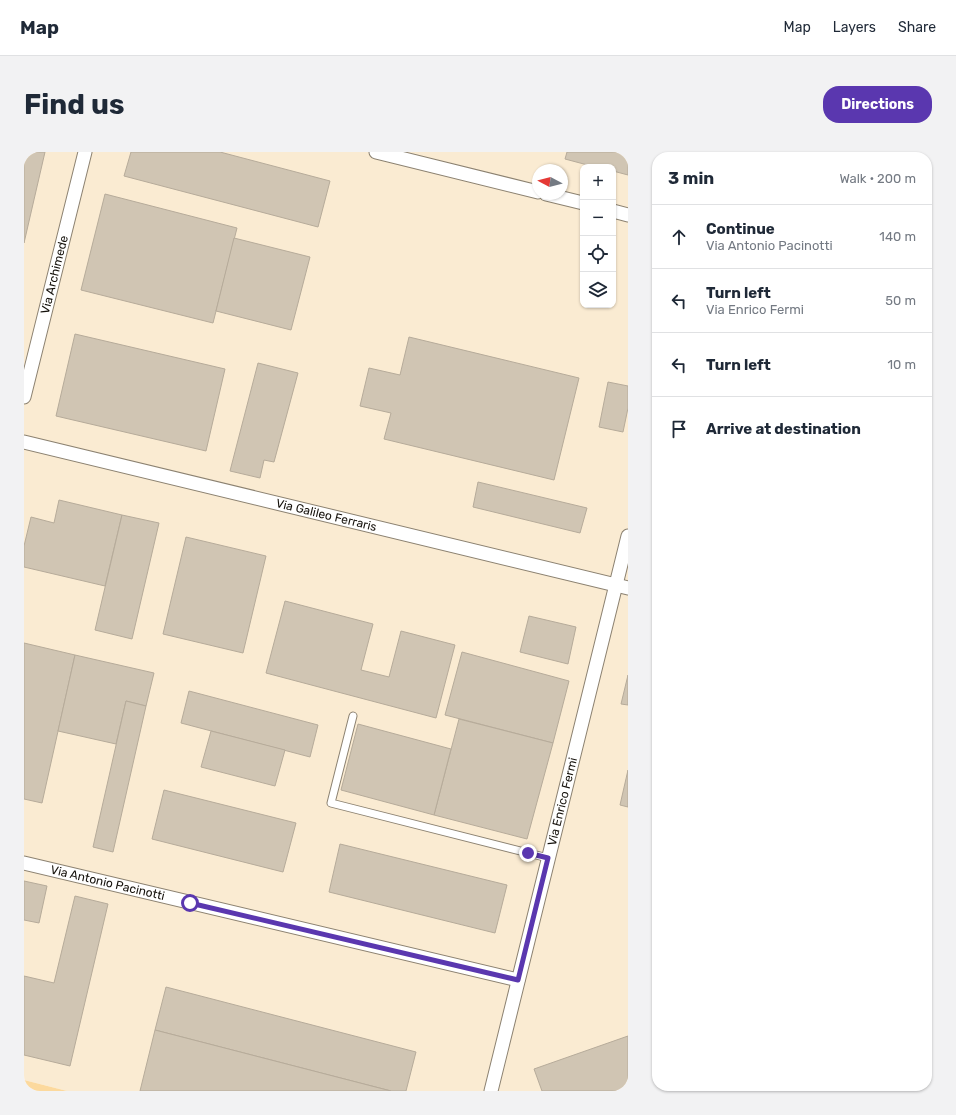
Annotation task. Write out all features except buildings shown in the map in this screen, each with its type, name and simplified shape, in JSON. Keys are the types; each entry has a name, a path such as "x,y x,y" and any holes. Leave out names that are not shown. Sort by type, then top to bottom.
{"street":[{"name":"Via Archimede","path":"24,397 85,152"},
{"path":"376,152 532,191"},
{"path":"568,199 580,202"},
{"path":"616,212 628,215"},
{"name":"Via Galileo Ferraris","path":"24,442 622,587"},
{"name":"Via Enrico Fermi","path":"491,1091 548,858 622,587 628,536"},
{"name":"Via Antonio Pacinotti","path":"24,863 518,980"}],"lane":[{"path":"352,716 331,803 548,858"}],"shaded area":[{"path":"24,152 628,152 628,1091 67,1091 24,1080"},
{"path":"24,1080 67,1091 24,1091"}],"route":[{"path":"190,903 518,980 548,858 528,853"}]}
